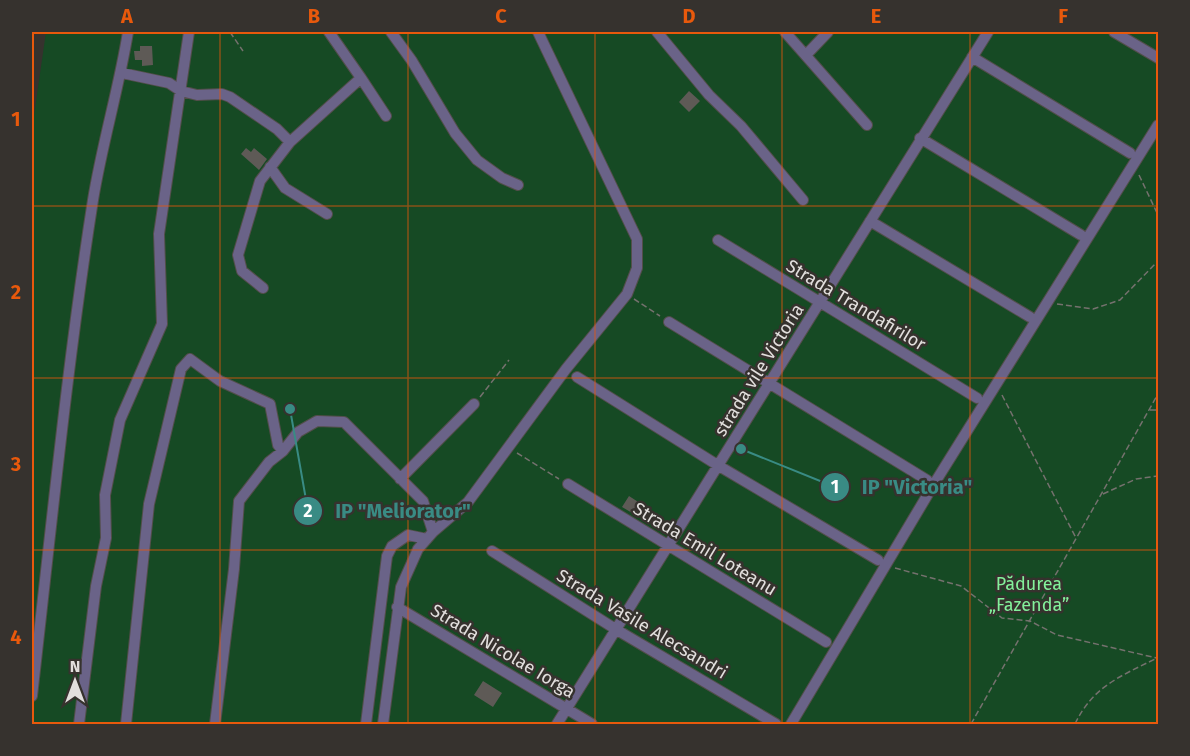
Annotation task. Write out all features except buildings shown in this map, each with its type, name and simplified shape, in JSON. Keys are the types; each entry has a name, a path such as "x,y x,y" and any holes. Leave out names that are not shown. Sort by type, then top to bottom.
{"street":[{"path":"32,696 63,420 94,198 122,73 128,32"},
{"path":"79,724 96,586 106,538 105,495 120,420 162,324 159,234 189,32"},
{"path":"329,32 386,116"},
{"path":"391,32 455,133 477,160 502,178 518,185"},
{"path":"383,724 401,587 418,549 468,502 566,369 627,294 637,268 637,239 538,32"},
{"path":"657,32 709,95 741,126 802,200"},
{"path":"785,32 867,125"},
{"path":"806,55 828,32"},
{"name":"strada vile Victoria","path":"557,724 988,32"},
{"path":"1114,32 1158,58"},
{"path":"972,57 1132,158"},
{"path":"122,73 169,83 181,91 197,95 222,94 230,97 277,129 290,142"},
{"path":"263,288 242,272 238,255 260,181 290,142 361,78"},
{"path":"791,724 882,563 1047,303 1132,158 1158,125"},
{"path":"920,138 1081,235"},
{"path":"270,167 285,188 327,214"},
{"path":"870,221 1030,317"},
{"name":"Strada Trandafirilor","path":"718,240 977,398"},
{"path":"669,322 927,480"},
{"path":"126,724 149,504 181,369 190,359 220,381 270,404 278,445 283,451"},
{"path":"578,376 719,466 882,563"},
{"path":"400,478 474,405"},
{"path":"215,724 234,569 239,501 269,462 283,451 298,432 317,421 344,422 423,501 430,536"},
{"name":"Strada Emil Loteanu","path":"568,484 826,642"},
{"path":"366,724 387,556 392,546 408,535 430,536"},
{"name":"Strada Vasile Alecsandri","path":"492,551 617,630 776,724"},
{"name":"Strada Nicolae Iorga","path":"397,607 592,724"}],"path":[{"path":"230,32 243,51"},
{"path":"1132,158 1158,215"},
{"path":"1047,303 1093,309 1120,300 1158,261"},
{"path":"627,294 669,322"},
{"path":"474,405 509,360"},
{"path":"996,384 1076,538"},
{"path":"971,724 1158,394"},
{"path":"1149,410 1158,410"},
{"path":"508,447 568,484"},
{"path":"1101,495 1136,479 1158,476"},
{"path":"882,563 961,586 1002,618 1030,621 1057,635 1158,657"},
{"path":"1075,724 1082,709 1108,682 1158,657"}],"green space":[{"name":"Pădurea „Fazenda”","path":"46,32 1158,32 1158,724 32,724 32,129"}],"place":[{"name":"IP \"Meliorator\"","path":"290,409"},
{"name":"IP \"Victoria\"","path":"741,449"}]}
